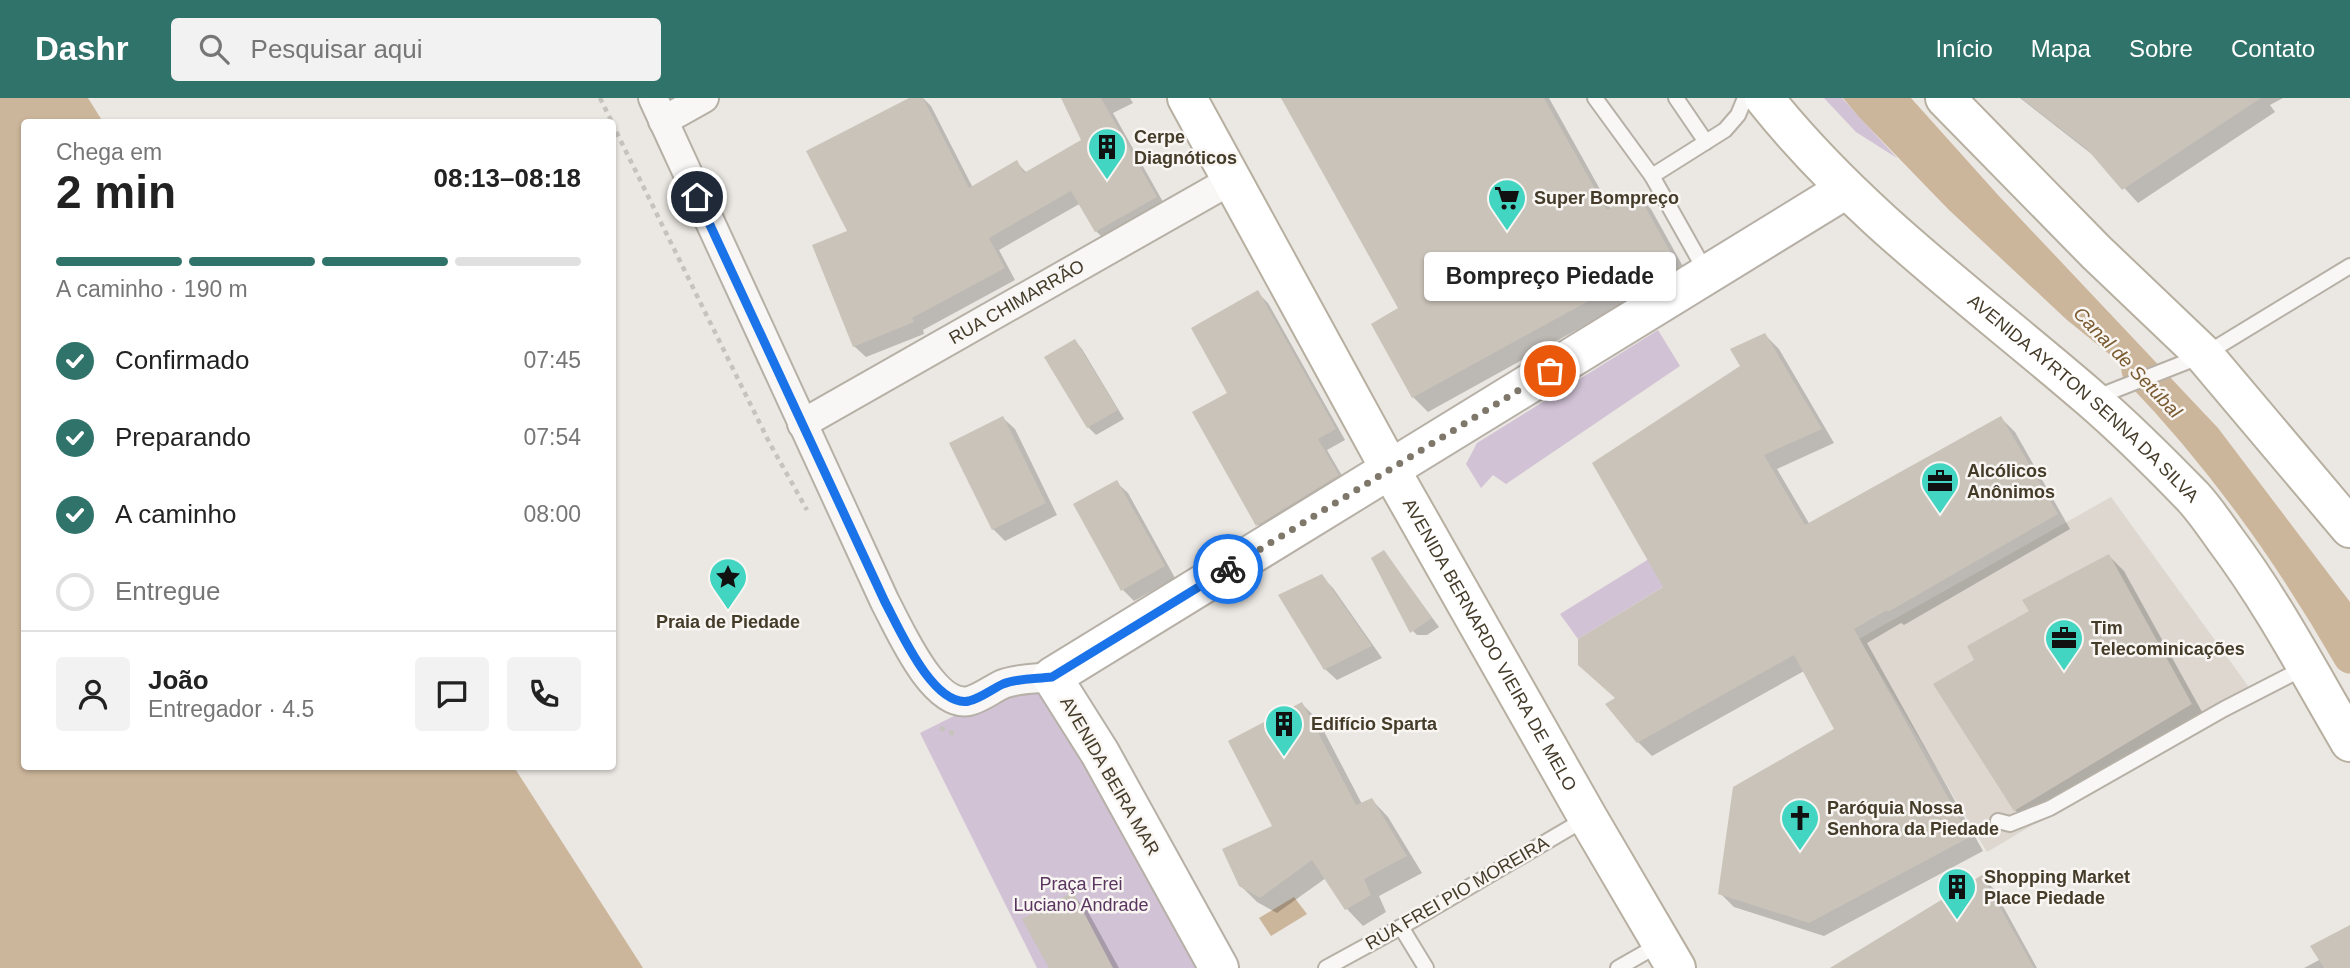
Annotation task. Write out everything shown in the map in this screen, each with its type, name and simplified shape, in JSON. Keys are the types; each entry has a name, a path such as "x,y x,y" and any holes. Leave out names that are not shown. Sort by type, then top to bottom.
{"main road":[{"name":"AVENIDA BERNARDO VIEIRA DE MELO","path":"1187,98 1390,468 1669,960"},
{"name":"AVENIDA AYRTON SENNA DA SILVA","path":"1764,98 1810,152 1916,255 2105,395 2195,499 2239,557 2350,742"},
{"path":"1945,98 2096,252 2204,355 2350,528"},
{"path":"1052,677 1846,189"},
{"name":"AVENIDA BEIRA MAR","path":"1052,677 1100,753 1219,968"}],"street":[{"path":"658,110 704,98"},
{"name":"AVENIDA BEIRA MAR","path":"658,110 885,602 919,665 932,683 956,701 970,701 1003,684 1022,679 1052,677"},
{"name":"RUA CHIMARRÃO","path":"802,424 1233,179"}],"lane":[{"path":"1595,98 1652,176 1707,274"},
{"path":"1676,98 1706,142"},
{"path":"1652,176 1725,130 1738,115 1745,98"},
{"path":"2105,395 2204,355 2350,266"},
{"path":"1997,821 2010,824 2050,808 2212,716 2307,667"},
{"name":"RUA FREI PIO MOREIRA","path":"1325,968 1588,818"},
{"path":"1401,927 1426,968"},
{"path":"1618,968 1669,960"}],"path":[{"path":"600,98 610,119"}],"shaded area":[{"path":"2111,497 2254,694 1987,852 1859,639"}],"green space":[{"path":"1824,98 1842,98 1897,158 1856,132"},
{"path":"1658,330 1680,366 1506,484 1493,475 1481,488 1466,464 1477,443"},
{"path":"1657,554 1674,580 1578,639 1560,614"},
{"name":"Praça Frei Luciano Andrade","path":"1016,685 1035,688 1054,698 1205,968 1037,968 920,733"}],"water":[{"path":"0,98 88,98 101,119 21,119 21,770 516,770 643,968 0,968"},
{"path":"1843,98 1911,98 1998,195 2218,428 2350,602 2350,657 2321,606 2223,466 2165,399 2067,320 1948,209"},
{"path":"1294,897 1307,914 1271,936 1259,918"}],"building":[{"path":"909,98 923,98 969,188 1017,160 1024,173 1081,140 1061,98 1101,98 1157,197 1095,232 1071,191 989,238 1005,268 912,318 914,322 853,347 812,245 847,231 806,151"},
{"name":"Super Bompreço","path":"1281,98 1544,98 1607,210 1637,192 1672,255 1412,398 1371,324 1398,308"},
{"path":"2021,98 2261,98 2122,190 2087,149"},
{"path":"1258,290 1336,429 1318,439 1339,475 1256,526 1192,412 1227,393 1191,328"},
{"path":"1765,333 1822,429 1764,455 1805,525 2001,416 2058,514 1854,629 1970,837 1809,923 1718,894 1733,787 1834,729 1794,655 1637,743 1605,704 1615,698 1578,665 1578,639 1663,587 1592,463 1740,366 1730,349"},
{"path":"1075,339 1118,410 1087,428 1044,357"},
{"path":"1003,416 1046,503 992,530 949,443"},
{"path":"1117,480 1165,566 1121,591 1073,504"},
{"path":"1384,550 1432,618 1410,633 1371,558"},
{"name":"Tim Telecominicações","path":"2109,554 2192,704 2014,811 1933,684 1974,660 1967,646 2029,611 2022,600"},
{"path":"1322,574 1372,646 1324,670 1278,595"},
{"path":"1302,702 1356,805 1372,798 1407,856 1364,879 1371,895 1345,910 1312,860 1260,898 1239,886 1222,849 1272,826 1228,741"},
{"name":"Shopping Market Place Piedade","path":"1982,875 2034,968 1830,968"},
{"path":"1073,892 1113,968 1049,968 1022,919"},
{"path":"2350,925 2350,968 2324,968 2310,946"}],"waterway":[{"name":"Canal de Setúbal","path":"2138,370 2197,436 2253,507 2304,581 2350,657"}],"way so far":[{"path":"1228,569 1550,371"}],"place":[{"name":"Cerpe Diagnóticos","path":"1107,181"},
{"name":"Super Bompreço","path":"1507,232"},
{"name":"Bompreço Piedade","path":"1550,371"},
{"name":"Alcólicos Anônimos","path":"1940,515"},
{"name":"Praia de Piedade","path":"728,611"},
{"name":"Tim Telecominicações","path":"2064,672"},
{"name":"Edifício Sparta","path":"1284,758"},
{"name":"Paróquia Nossa Senhora da Piedade","path":"1800,852"},
{"name":"Shopping Market Place Piedade","path":"1957,921"}],"route":[{"path":"697,197 885,602 919,665 932,683 956,701 970,701 1003,684 1022,679 1052,677 1228,569"}]}
